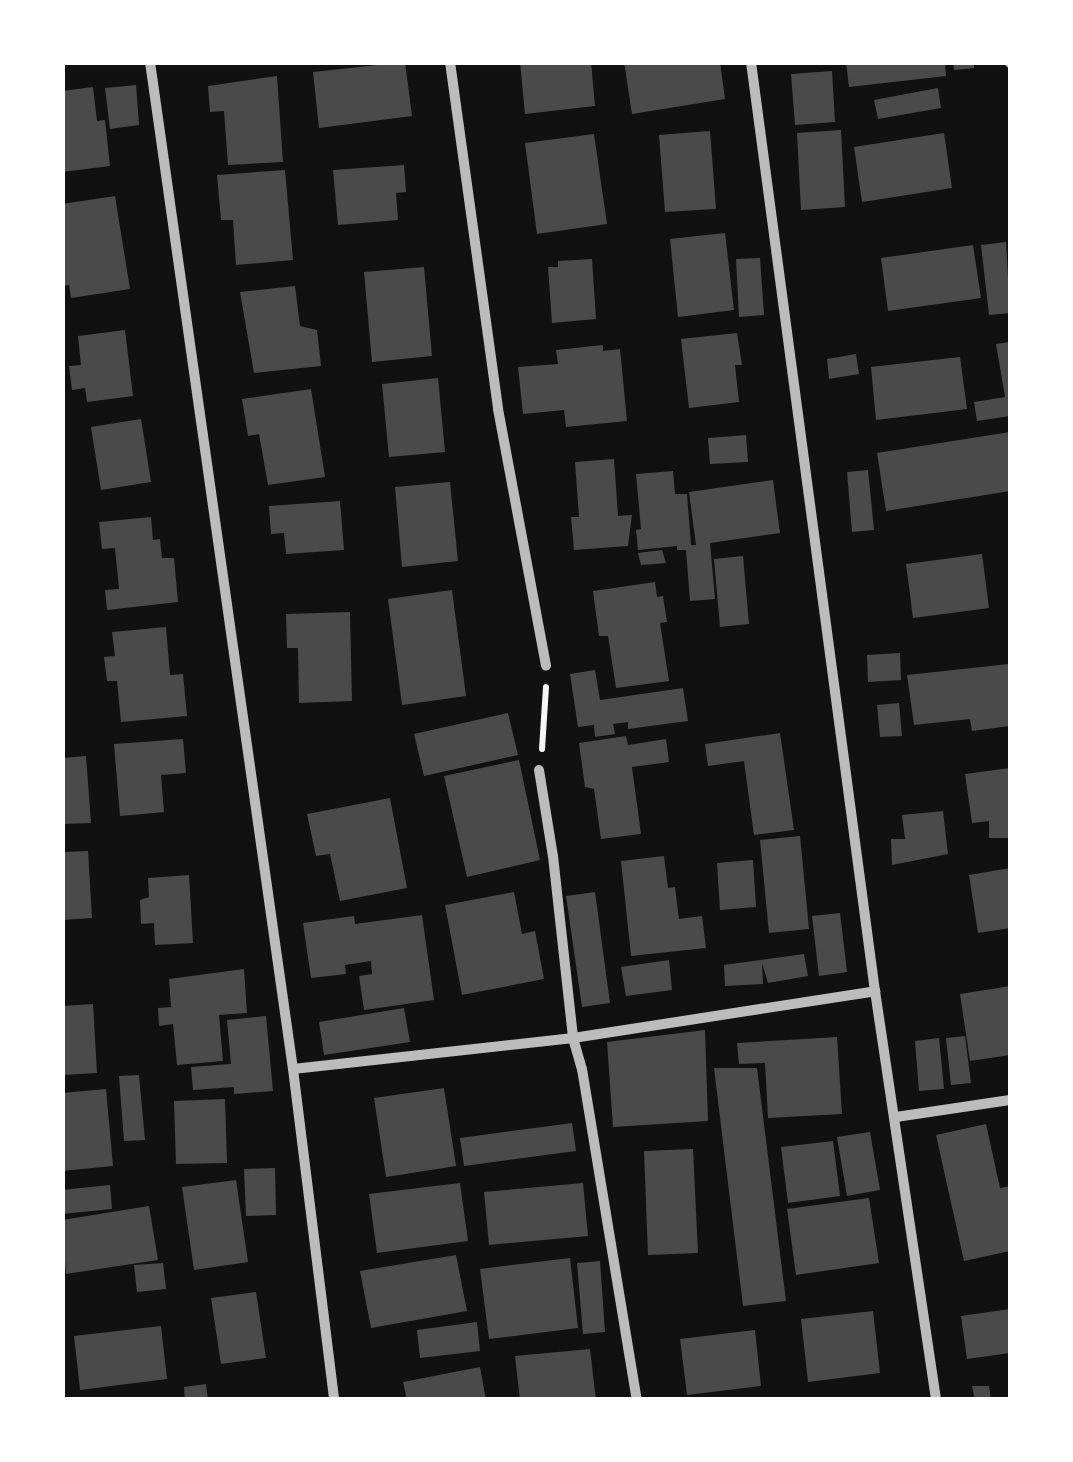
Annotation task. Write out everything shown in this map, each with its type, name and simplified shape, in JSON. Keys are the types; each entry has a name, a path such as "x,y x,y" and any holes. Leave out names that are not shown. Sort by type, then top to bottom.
{"street":[{"path":"150,62 293,1069 334,1400"},
{"path":"450,62 498,409 546,666"},
{"path":"751,62 875,991 936,1400"},
{"path":"538,770 573,1038 582,1069 637,1400"},
{"path":"293,1069 573,1038 875,991"},
{"path":"896,1118 1010,1100"}],"path":[{"path":"538,770 546,666"}],"building":[{"path":"405,62 412,116 319,128 313,72"},
{"path":"520,62 591,62 595,106 525,114"},
{"path":"624,62 720,62 725,99 632,114"},
{"path":"846,62 945,62 946,76 849,87"},
{"path":"953,62 974,62 974,68 954,70"},
{"path":"832,71 835,122 795,125 791,74"},
{"path":"277,76 283,162 228,165 224,111 210,112 208,86"},
{"path":"136,85 139,125 110,129 105,88"},
{"path":"93,87 97,121 105,120 110,166 62,172 62,91"},
{"path":"938,88 941,108 878,119 874,100"},
{"path":"841,130 845,207 801,210 797,133"},
{"path":"710,131 716,209 665,212 659,135"},
{"path":"944,133 952,188 862,202 854,147"},
{"path":"594,134 607,224 537,234 525,143"},
{"path":"404,165 406,192 396,193 398,220 338,225 333,170"},
{"path":"285,170 293,260 236,265 233,220 221,220 217,175"},
{"path":"115,196 130,289 71,298 69,285 62,286 62,204"},
{"path":"725,233 734,310 678,317 670,239"},
{"path":"1006,242 1010,313 989,315 981,245"},
{"path":"973,245 981,298 888,311 881,258"},
{"path":"760,258 764,315 739,317 736,259"},
{"path":"592,259 596,319 552,323 548,267 558,267 558,261"},
{"path":"424,267 432,356 372,362 364,272"},
{"path":"295,286 300,326 317,330 321,366 254,373 240,292"},
{"path":"125,330 133,396 87,402 85,388 72,390 69,366 81,365 78,336"},
{"path":"737,333 742,365 735,365 739,402 689,408 681,339"},
{"path":"1010,342 1010,416 977,421 974,402 1005,397 996,344"},
{"path":"603,345 603,351 620,349 627,421 566,427 564,410 523,414 518,367 558,364 556,350"},
{"path":"856,354 859,374 829,379 827,359"},
{"path":"960,357 967,409 876,420 871,367"},
{"path":"438,378 445,452 389,457 382,384"},
{"path":"311,389 325,477 268,485 259,434 248,436 242,399"},
{"path":"141,419 151,482 101,490 91,427"},
{"path":"1010,432 1010,491 886,511 877,453"},
{"path":"746,435 748,462 710,464 708,438"},
{"path":"614,459 618,516 632,515 628,546 574,550 571,517 579,517 575,462"},
{"path":"868,470 874,530 852,532 847,472"},
{"path":"673,471 675,494 687,494 691,545 696,545 689,492 773,480 780,533 710,543 715,599 690,601 686,550 677,550 677,546 638,550 636,530 641,529 636,474"},
{"path":"450,482 458,561 402,567 395,487"},
{"path":"340,501 344,550 286,554 284,533 271,534 269,506"},
{"path":"151,517 153,540 160,539 162,558 174,558 178,602 107,610 105,590 119,589 115,548 102,549 99,522"},
{"path":"662,550 666,563 641,565 638,553"},
{"path":"982,554 989,608 913,618 906,564"},
{"path":"743,556 749,624 720,627 714,559"},
{"path":"655,582 657,597 663,596 667,622 660,623 669,681 616,688 608,636 599,636 593,591"},
{"path":"452,590 466,696 402,705 388,599"},
{"path":"350,612 352,701 299,703 298,648 287,648 286,614"},
{"path":"166,627 170,675 183,674 187,716 121,722 117,681 107,681 104,657 115,656 112,632"},
{"path":"900,653 901,680 868,682 867,655"},
{"path":"1009,664 1010,726 972,731 970,719 914,725 907,675"},
{"path":"595,670 600,700 683,688 688,721 628,729 628,722 613,724 615,734 595,737 594,725 578,727 570,674"},
{"path":"899,703 902,736 880,737 877,705"},
{"path":"508,713 518,755 424,776 414,734"},
{"path":"780,733 794,830 754,835 744,761 708,766 705,744"},
{"path":"626,736 628,745 666,739 669,762 632,767 641,834 601,839 594,789 585,787 579,743"},
{"path":"183,739 186,773 161,775 164,812 120,816 114,744"},
{"path":"86,756 91,823 62,824 62,758"},
{"path":"519,760 540,860 467,877 444,776"},
{"path":"1010,768 1010,838 989,838 989,821 972,823 965,774"},
{"path":"390,798 407,888 340,901 330,854 316,856 307,814"},
{"path":"943,811 948,854 892,865 891,839 905,839 902,815"},
{"path":"800,836 809,929 769,933 760,840"},
{"path":"88,851 92,918 62,920 62,852"},
{"path":"664,856 668,888 675,887 679,919 702,916 706,948 631,956 621,861"},
{"path":"753,860 756,907 720,910 717,863"},
{"path":"1010,868 1010,928 978,933 969,875"},
{"path":"189,875 193,943 155,945 154,923 141,924 140,900 149,897 148,878"},
{"path":"514,892 522,934 535,931 544,979 462,995 445,905"},
{"path":"595,892 610,1003 582,1007 566,896"},
{"path":"840,913 847,972 819,976 812,916"},
{"path":"422,915 434,1000 364,1010 359,976 372,974 371,961 345,965 346,974 311,978 303,923 354,916 355,924"},
{"path":"804,954 808,976 768,983 762,963 763,984 725,986 724,965"},
{"path":"669,960 672,990 626,996 621,967"},
{"path":"244,969 247,1013 219,1015 223,1061 177,1065 173,1024 159,1026 158,1008 171,1007 169,979"},
{"path":"1010,986 1010,1055 970,1061 960,994"},
{"path":"93,1004 97,1073 62,1075 62,1006"},
{"path":"404,1008 410,1042 324,1055 319,1022"},
{"path":"266,1016 273,1091 234,1094 234,1087 193,1090 191,1067 231,1064 227,1020"},
{"path":"705,1030 708,1121 613,1127 607,1042"},
{"path":"965,1036 971,1083 951,1085 946,1038"},
{"path":"837,1037 842,1114 768,1118 765,1063 739,1064 737,1043"},
{"path":"939,1038 944,1089 919,1091 915,1041"},
{"path":"714,1068 757,1068 786,1301 743,1306"},
{"path":"139,1075 145,1140 124,1141 119,1076"},
{"path":"444,1088 456,1166 386,1177 374,1098"},
{"path":"106,1089 113,1166 62,1171 62,1093"},
{"path":"225,1099 227,1163 176,1164 174,1101"},
{"path":"572,1123 576,1151 464,1166 460,1138"},
{"path":"986,1124 1000,1188 1010,1186 1010,1251 964,1261 936,1135"},
{"path":"870,1132 880,1190 847,1196 837,1137"},
{"path":"833,1141 840,1196 788,1203 781,1147"},
{"path":"693,1149 698,1253 648,1255 644,1151"},
{"path":"275,1168 276,1215 246,1216 244,1169"},
{"path":"236,1180 248,1262 194,1270 182,1187"},
{"path":"460,1183 468,1241 377,1253 369,1194"},
{"path":"583,1183 588,1236 489,1245 484,1192"},
{"path":"110,1185 112,1209 62,1214 62,1190"},
{"path":"869,1198 879,1263 796,1275 787,1209"},
{"path":"149,1206 158,1260 66,1274 62,1220"},
{"path":"456,1255 467,1311 371,1328 360,1271"},
{"path":"570,1258 578,1328 489,1339 480,1269"},
{"path":"600,1261 605,1332 583,1334 577,1263"},
{"path":"163,1263 166,1289 137,1292 134,1265"},
{"path":"256,1292 266,1358 221,1364 211,1298"},
{"path":"1010,1309 1010,1353 967,1359 961,1316"},
{"path":"873,1311 880,1373 808,1382 801,1319"},
{"path":"477,1322 480,1351 420,1358 417,1330"},
{"path":"161,1326 167,1379 80,1390 74,1336"},
{"path":"755,1330 761,1386 687,1395 680,1339"},
{"path":"590,1349 596,1400 520,1400 515,1356"},
{"path":"480,1367 486,1400 407,1400 403,1382"},
{"path":"206,1384 208,1400 185,1400 184,1387"},
{"path":"972,1386 989,1386 991,1400 975,1400"}]}
